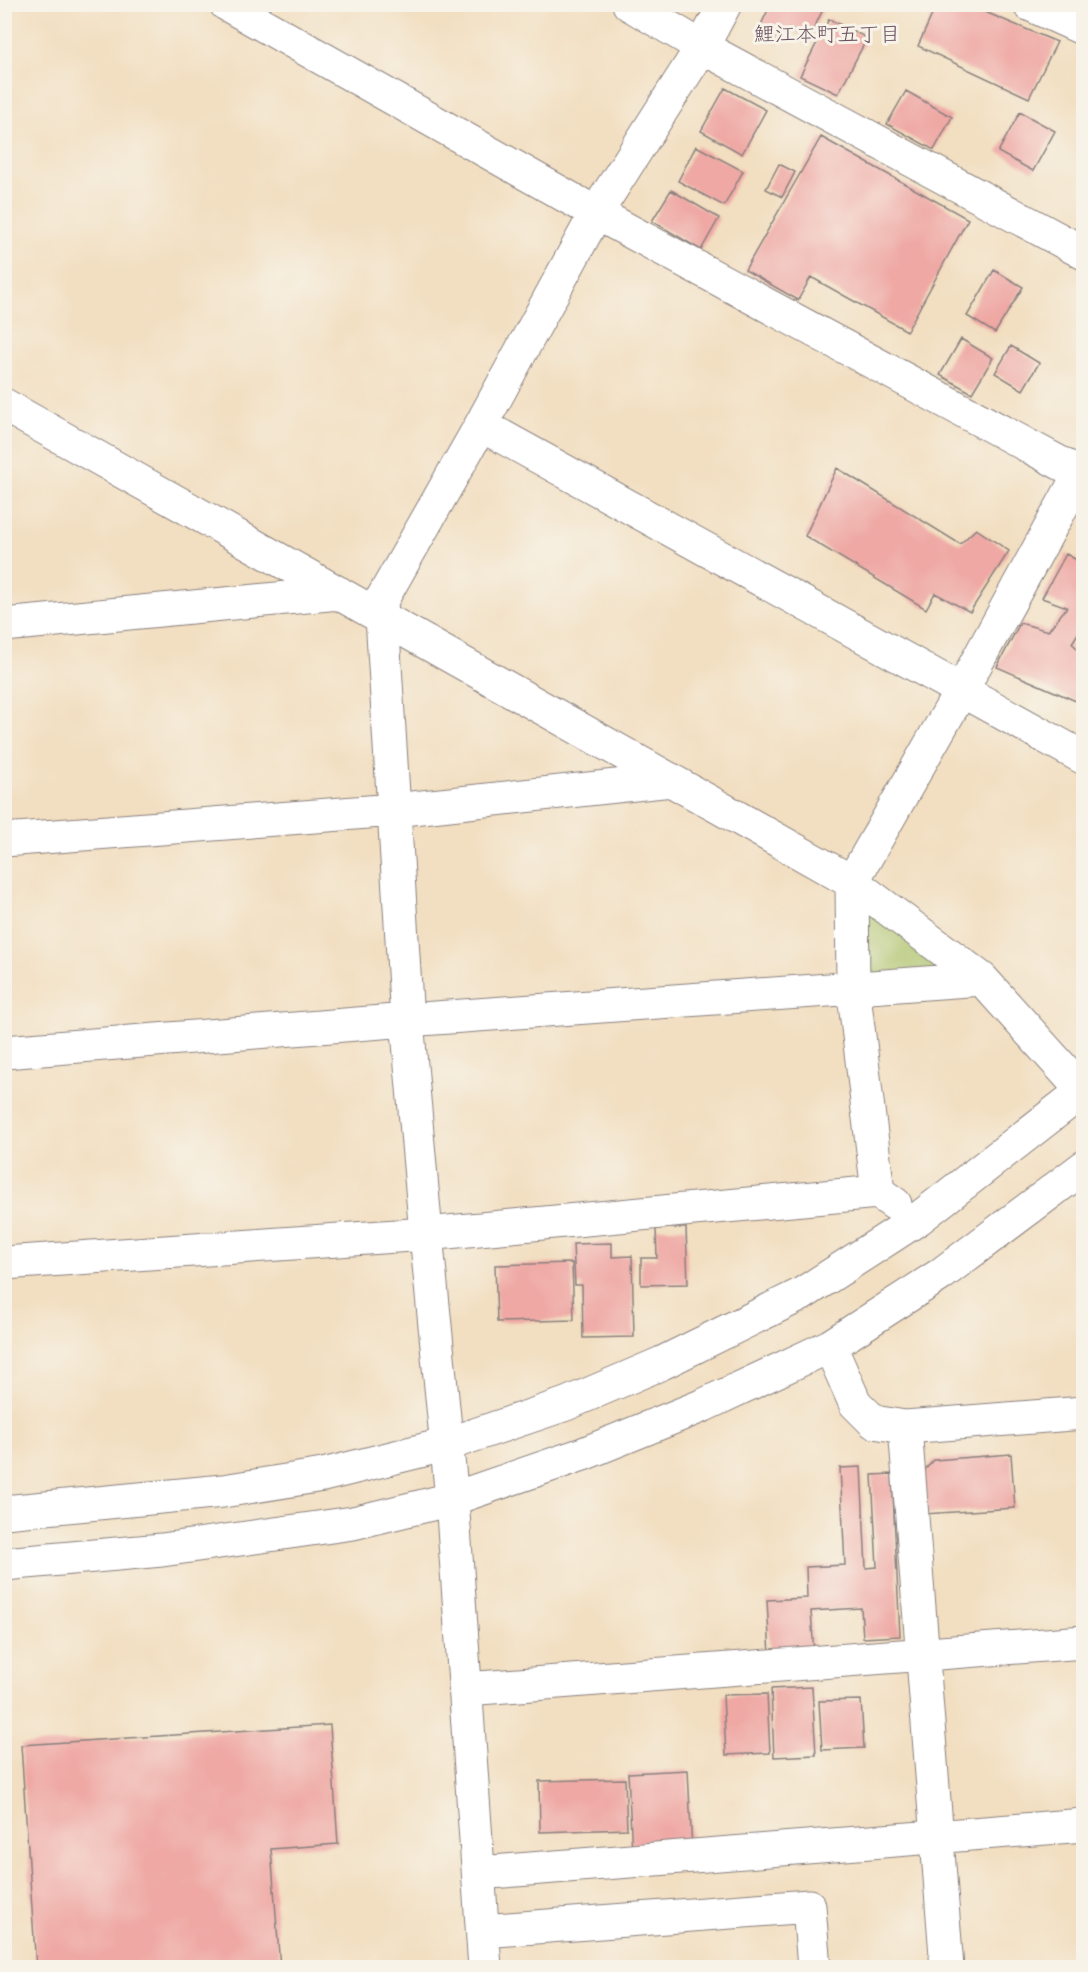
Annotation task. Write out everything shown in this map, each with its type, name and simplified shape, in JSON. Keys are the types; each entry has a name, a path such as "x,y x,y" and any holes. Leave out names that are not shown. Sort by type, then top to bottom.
{"street":[{"path":"226,4 596,213 1082,472 852,882 853,986 878,1192"},
{"path":"629,4 702,47 1083,253"},
{"path":"485,1968 448,1444 407,1020 381,601 481,425 596,213 702,47 725,4"},
{"path":"1029,4 1083,29"},
{"path":"4,1512 223,1491 323,1475 448,1444 566,1404 662,1363 802,1294 918,1219 1083,1091 982,979 852,882 382,617 11,412"},
{"path":"481,425 1083,758"},
{"path":"4,625 339,593"},
{"path":"4,840 394,810 672,780"},
{"path":"4,1052 853,986 982,979"},
{"path":"4,1564 162,1550 342,1525 452,1499 583,1454 671,1419 830,1346 940,1275 1083,1167"},
{"path":"4,1263 426,1234 878,1192 918,1219"},
{"path":"830,1346 855,1403 874,1422 905,1427 1083,1413"},
{"path":"905,1427 947,1968"},
{"path":"466,1689 1083,1642"},
{"path":"479,1873 1083,1825"},
{"path":"483,1931 809,1906 814,1968"}],"green space":[{"path":"852,882 982,979 853,986"}],"building":[{"path":"771,4 825,5 809,39 789,29 780,44 757,33"},
{"path":"937,4 966,4 1057,42 1029,98 918,46"},
{"path":"829,19 867,38 838,94 800,76"},
{"path":"725,88 766,110 742,154 701,131"},
{"path":"906,91 952,117 934,150 887,124"},
{"path":"1020,112 1055,131 1033,171 998,152"},
{"path":"821,137 968,219 907,331 811,277 798,300 745,270"},
{"path":"696,146 743,171 724,206 678,181"},
{"path":"779,164 795,172 782,197 766,189"},
{"path":"671,190 719,218 701,250 652,221"},
{"path":"994,270 1023,287 995,333 967,316"},
{"path":"961,339 993,358 972,393 940,375"},
{"path":"1011,346 1039,363 1023,390 995,373"},
{"path":"837,468 960,544 976,529 1009,551 970,612 935,593 926,609 805,536"},
{"path":"1066,554 1084,564 1084,624 1072,643 1084,656 1084,685 1076,701 997,667 1020,623 1048,631 1067,607 1042,598"},
{"path":"656,1228 686,1228 688,1284 641,1285 641,1258 657,1258"},
{"path":"612,1243 612,1257 632,1256 634,1337 583,1338 582,1285 575,1285 573,1244"},
{"path":"572,1263 574,1320 497,1322 495,1265"},
{"path":"1011,1454 1015,1508 924,1514 921,1474 934,1460"},
{"path":"861,1467 866,1568 877,1567 872,1475 892,1474 900,1636 863,1638 861,1608 811,1611 814,1653 770,1656 767,1600 807,1598 806,1567 845,1565 840,1468"},
{"path":"812,1687 816,1755 774,1757 771,1689"},
{"path":"767,1694 770,1753 726,1755 723,1695"},
{"path":"861,1700 864,1748 822,1750 819,1701"},
{"path":"330,1725 338,1844 271,1849 280,1968 36,1968 21,1745"},
{"path":"688,1770 692,1850 632,1853 628,1773"},
{"path":"625,1779 627,1829 540,1832 539,1781"}],"district":[{"name":"鯉江本町五丁目","path":"827,34"}]}
